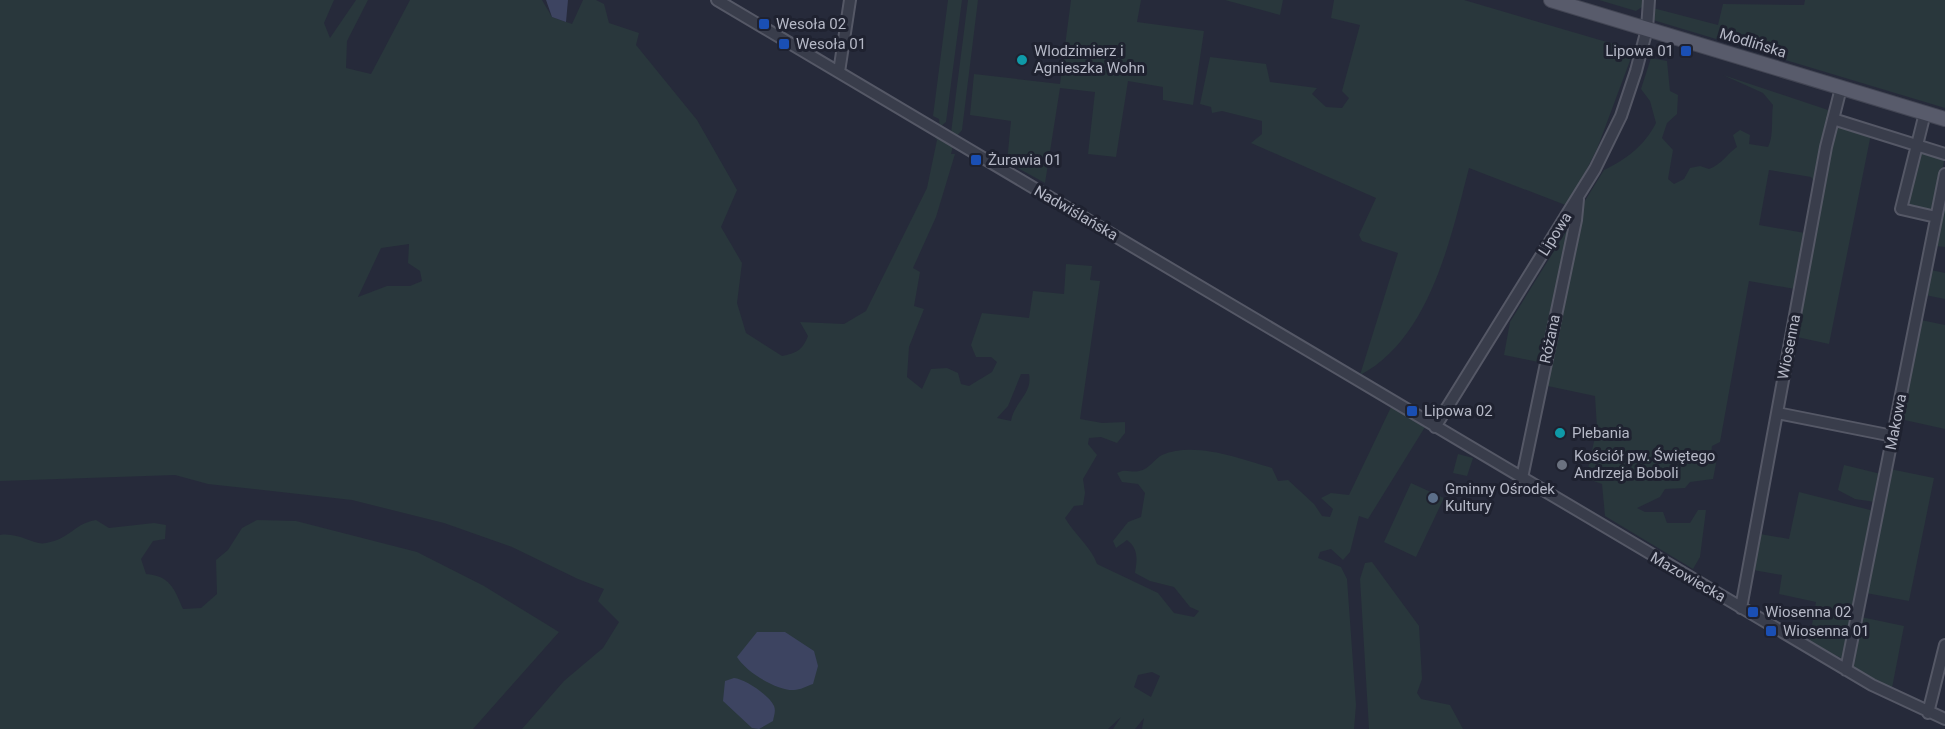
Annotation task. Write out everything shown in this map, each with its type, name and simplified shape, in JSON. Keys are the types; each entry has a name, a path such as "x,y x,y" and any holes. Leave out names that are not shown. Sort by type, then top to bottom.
{"main road":[{"name":"Modlińska","path":"1551,0 1945,118"}],"street":[{"name":"Nadwiślańska","path":"717,0 1435,427"},
{"path":"839,72 850,0"},
{"name":"Lipowa","path":"1435,427 1578,199 1621,116 1647,29 1649,0"},
{"name":"Wiosenna","path":"1741,608 1833,119 1842,88"},
{"path":"1925,112 1901,209 1936,218"},
{"path":"1833,119 1916,143 1945,154"},
{"name":"Makowa","path":"1846,670 1945,174"},
{"name":"Różana","path":"1522,478 1576,220 1578,199"},
{"path":"1777,413 1893,436"},
{"name":"Mazowiecka","path":"1435,427 1846,670 1928,713 1945,719"},
{"path":"1928,713 1945,645"}],"shaded area":[{"path":"0,0 334,0 324,23 330,38 356,0 368,0 347,41 346,68 371,74 410,0 542,0 552,17 572,24 583,0 596,0 604,4 609,23 639,33 636,45 697,120 737,190 721,227 742,263 737,303 746,333 782,356 798,350 806,341 808,336 800,322 844,324 866,311 927,188 937,140 931,132 953,146 951,154 955,154 936,217 913,268 920,272 914,306 924,309 909,347 907,377 922,389 931,369 947,368 958,373 961,384 969,386 992,372 997,362 991,357 976,357 971,345 982,313 1029,318 1033,291 1064,294 1066,264 1092,266 1090,280 1100,281 1080,419 1102,423 1125,422 1125,433 1117,443 1101,437 1089,438 1088,444 1097,455 1083,479 1085,493 1083,505 1074,506 1065,518 1091,552 1097,564 1158,593 1174,613 1194,617 1199,611 1190,607 1174,587 1150,581 1135,573 1137,559 1134,547 1127,540 1116,548 1113,541 1128,522 1141,517 1145,493 1138,484 1122,482 1117,473 1143,470 1162,455 1175,451 1203,451 1232,456 1272,468 1278,481 1288,480 1314,504 1322,516 1330,517 1333,509 1321,498 1331,493 1349,495 1392,405 1425,427 1368,519 1359,516 1350,552 1343,560 1331,549 1320,552 1318,558 1341,567 1347,579 1356,705 1354,729 1142,729 1144,718 1135,729 1113,729 1121,717 1108,729 522,729 564,681 603,648 619,622 598,601 604,589 512,547 444,523 352,500 208,484 175,475 0,481","holes":["409,244 408,263 420,271 422,281 410,286 387,286 358,297 381,248","1021,374 1029,374 1026,393 1011,421 997,418 1008,406","1152,672 1160,676 1151,697 1134,687 1138,675"]},
{"path":"948,0 962,0 946,122 940,127 939,119 933,116"},
{"path":"968,0 978,0 962,130 956,137 951,133"},
{"path":"1071,0 1141,0 1137,22 1204,31 1193,105 1163,100 1163,87 1128,81 1116,157 1088,154 1095,92 1060,88 1045,183 1007,162 1011,121 970,115 974,74 1060,84"},
{"path":"1225,0 1283,0 1280,15"},
{"path":"1334,0 1464,0 1634,50 1597,149 1568,206 1469,168 1445,254 1421,312 1404,337 1384,359 1360,375 1398,253 1362,241 1359,235 1376,198 1251,143 1262,134 1262,121 1222,111 1212,113 1211,107 1200,104 1210,57 1266,64 1270,82 1317,88 1312,94 1326,107 1342,108 1349,98 1342,91 1360,25 1331,18"},
{"path":"1599,0 1642,0 1642,7 1636,11"},
{"path":"1805,0 1945,0 1945,108 1653,20 1653,8 1718,25 1723,4 1804,5"},
{"path":"1651,58 1667,61 1670,91 1678,95 1677,114 1667,123 1662,138 1673,150 1668,179 1674,184 1684,179 1690,168 1700,166 1709,169 1721,162 1737,147 1733,135 1740,130 1750,135 1749,144 1768,147 1770,143 1773,105 1763,93 1723,75 1831,111 1814,181 1811,177 1769,170 1759,225 1805,233 1795,289 1749,281 1720,442 1712,446 1711,454 1717,458 1713,479 1690,482 1685,488 1665,489 1660,497 1637,508 1645,512 1663,512 1667,523 1690,523 1698,510 1706,510 1700,557 1693,569 1605,516 1602,484 1591,480 1587,473 1597,428 1595,396 1543,385 1543,363 1504,355 1510,322 1604,170 1634,151 1656,123 1650,101 1641,89"},
{"path":"1836,125 1871,134 1829,344 1797,337 1822,185"},
{"path":"1918,148 1945,157 1933,211 1905,205"},
{"path":"1945,200 1945,247 1936,246"},
{"path":"1931,270 1945,273 1945,299 1925,295"},
{"path":"1921,320 1945,325 1945,429 1900,419"},
{"path":"1458,454 1473,458 1467,476 1453,473"},
{"path":"1844,465 1881,474 1875,502 1855,499 1838,490"},
{"path":"1890,469 1934,478 1909,601 1866,593"},
{"path":"1411,483 1444,498 1416,557 1384,542"},
{"path":"1799,492 1874,511 1843,659 1809,642 1816,602 1779,594 1782,575 1753,570 1760,534 1789,539"},
{"path":"96,520 109,528 154,523 166,525 165,539 153,541 141,559 146,574 161,577 170,584 183,609 201,608 217,594 216,560 228,550 242,528 257,520 296,521 417,552 484,586 559,632 473,729 0,729 0,535 14,535 37,543 46,543"},
{"path":"1372,562 1419,626 1422,679 1417,693 1421,699 1450,705 1463,729 1369,729 1360,579 1365,563"},
{"path":"1861,617 1904,626 1892,688 1850,666"}],"water":[{"path":"546,0 568,0 566,22 552,17"},
{"path":"757,632 785,632 814,651 818,666 813,684 794,690 787,689 762,680 747,669 737,657"},
{"path":"734,678 750,684 767,697 775,708 773,721 759,729 752,728 723,701 725,681"}],"place":[{"name":"Wesoła 02","path":"764,24"},
{"name":"Wesoła 01","path":"784,44"},
{"name":"Lipowa 01","path":"1686,51"},
{"name":"Wlodzimierz i Agnieszka Wohn","path":"1022,60"},
{"name":"Żurawia 01","path":"976,160"},
{"name":"Lipowa 02","path":"1412,411"},
{"name":"Plebania","path":"1560,433"},
{"name":"Kościół pw. Świętego Andrzeja Boboli","path":"1562,465"},
{"name":"Gminny Ośrodek Kultury","path":"1433,498"},
{"name":"Wiosenna 02","path":"1753,612"},
{"name":"Wiosenna 01","path":"1771,631"}]}
